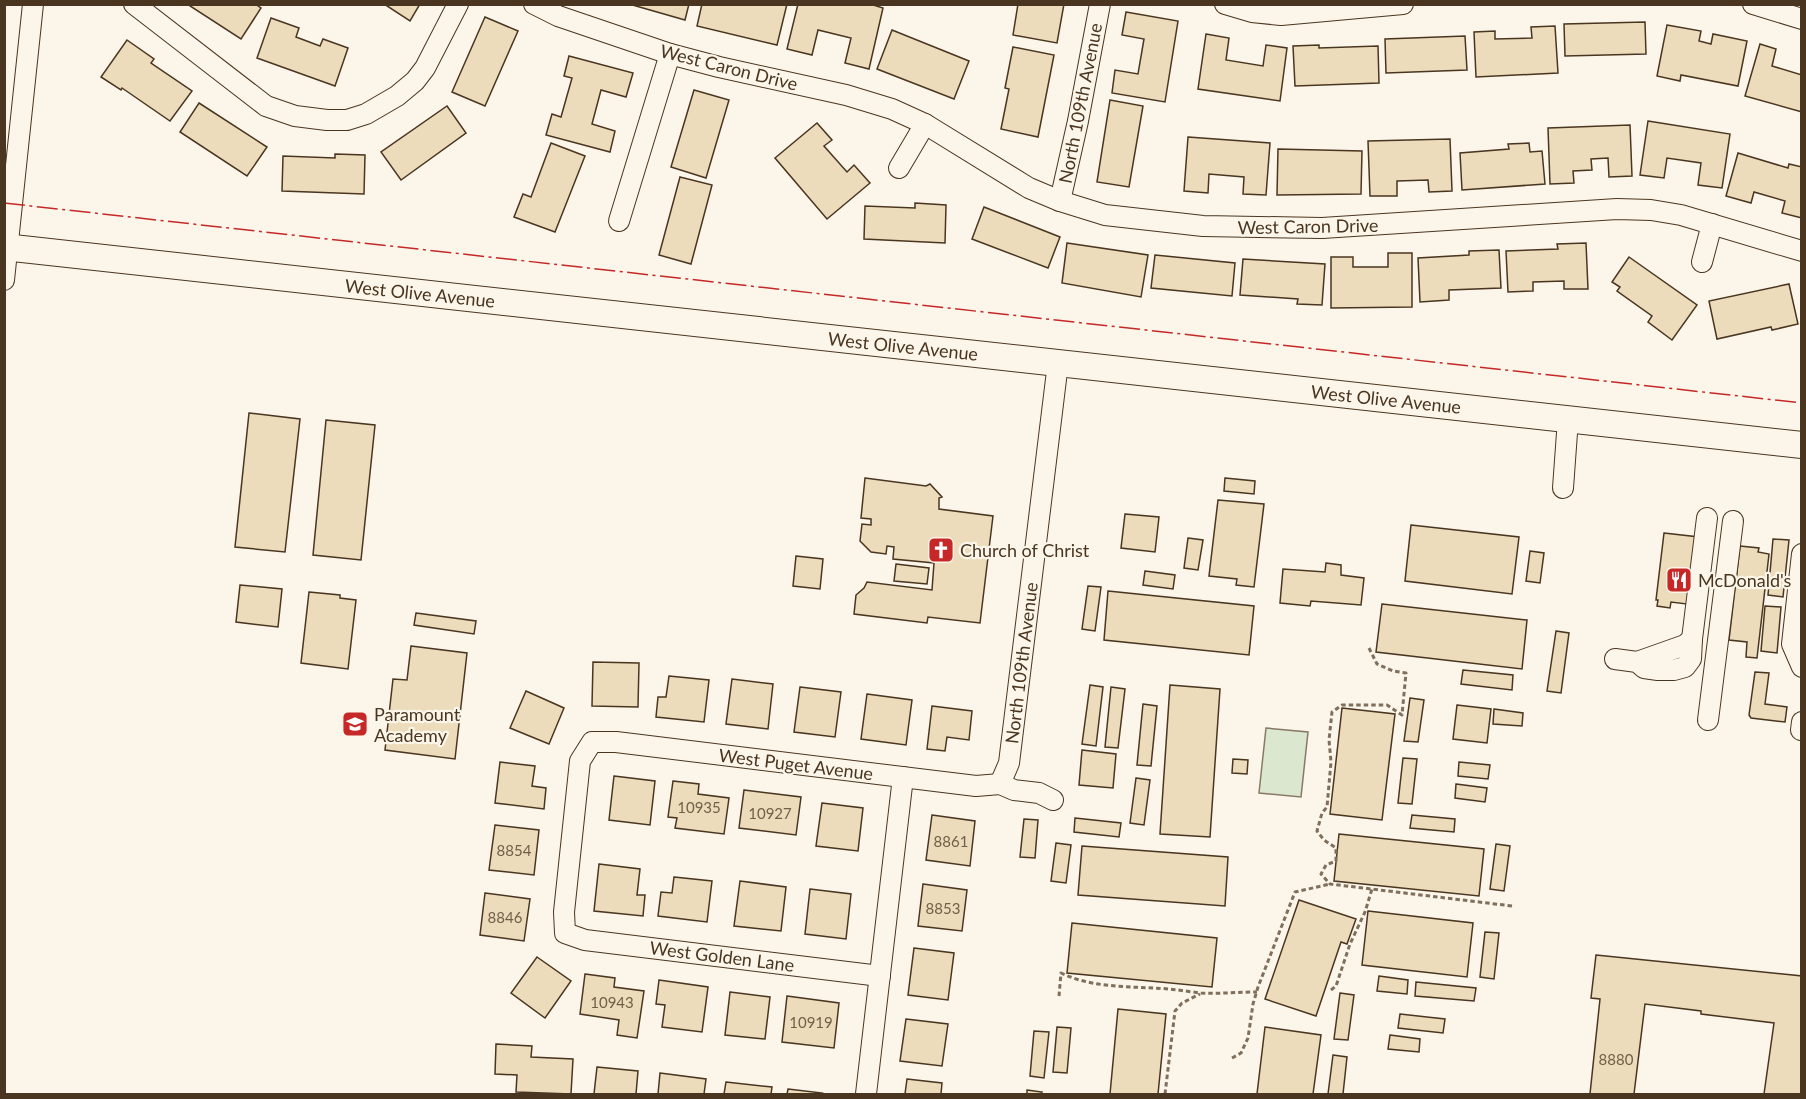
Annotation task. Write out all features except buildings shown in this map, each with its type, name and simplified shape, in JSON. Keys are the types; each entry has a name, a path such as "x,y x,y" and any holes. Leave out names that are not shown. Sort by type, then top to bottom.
{"main road":[{"name":"West Olive Avenue","path":"6,247 1802,445"}],"street":[{"path":"4,280 33,4"},
{"path":"134,4 266,106 296,116 347,120 366,114 397,96 406,88 424,68 458,4"},
{"name":"West Caron Drive","path":"534,4 558,16 670,54 846,95 892,109 925,124 1029,188 1060,201 1105,215 1203,226 1322,228 1617,209 1661,211 1802,251"},
{"name":"North 109th Avenue","path":"1060,201 1100,4"},
{"path":"1225,4 1252,12 1281,15 1403,4"},
{"path":"1753,4 1802,19"},
{"path":"619,221 670,54"},
{"path":"899,168 925,124"},
{"path":"1702,262 1712,224"},
{"name":"North 109th Avenue","path":"1000,784 1009,764 1058,363"},
{"path":"1563,488 1568,419"},
{"path":"1615,659 1637,663 1644,668 1674,670 1684,667 1691,659 1707,518"},
{"path":"1708,720 1733,521"},
{"path":"1802,554 1792,644 1802,667"},
{"path":"1801,730 1802,723"},
{"name":"West Puget Avenue","path":"565,933 564,912 580,761 592,742 616,742 976,786 1000,784 1014,790 1039,793 1053,800"},
{"path":"866,1095 903,777"},
{"name":"West Golden Lane","path":"565,933 585,940 880,975"}],"path":[{"path":"1330,884 1321,874 1326,865 1336,861 1336,848 1324,840 1317,831 1322,813 1327,807 1332,712 1342,705 1387,705 1402,715 1406,673 1377,664 1369,648"},
{"path":"1232,1058 1241,1053 1248,1038 1257,992 1295,892 1330,884 1512,906"},
{"path":"1331,990 1336,986 1372,889"},
{"path":"1059,996 1061,973 1089,982 1141,988 1202,993 1257,992"},
{"path":"1165,1095 1175,1011 1182,1003 1202,993"}],"green space":[{"path":"1266,728 1308,732 1301,797 1259,793"}],"power":[{"path":"4,203 1802,403"}],"place":[{"name":"Church of Christ","path":"941,550"},
{"name":"McDonald's","path":"1679,580"},
{"name":"Paramount Academy","path":"355,724"}]}
